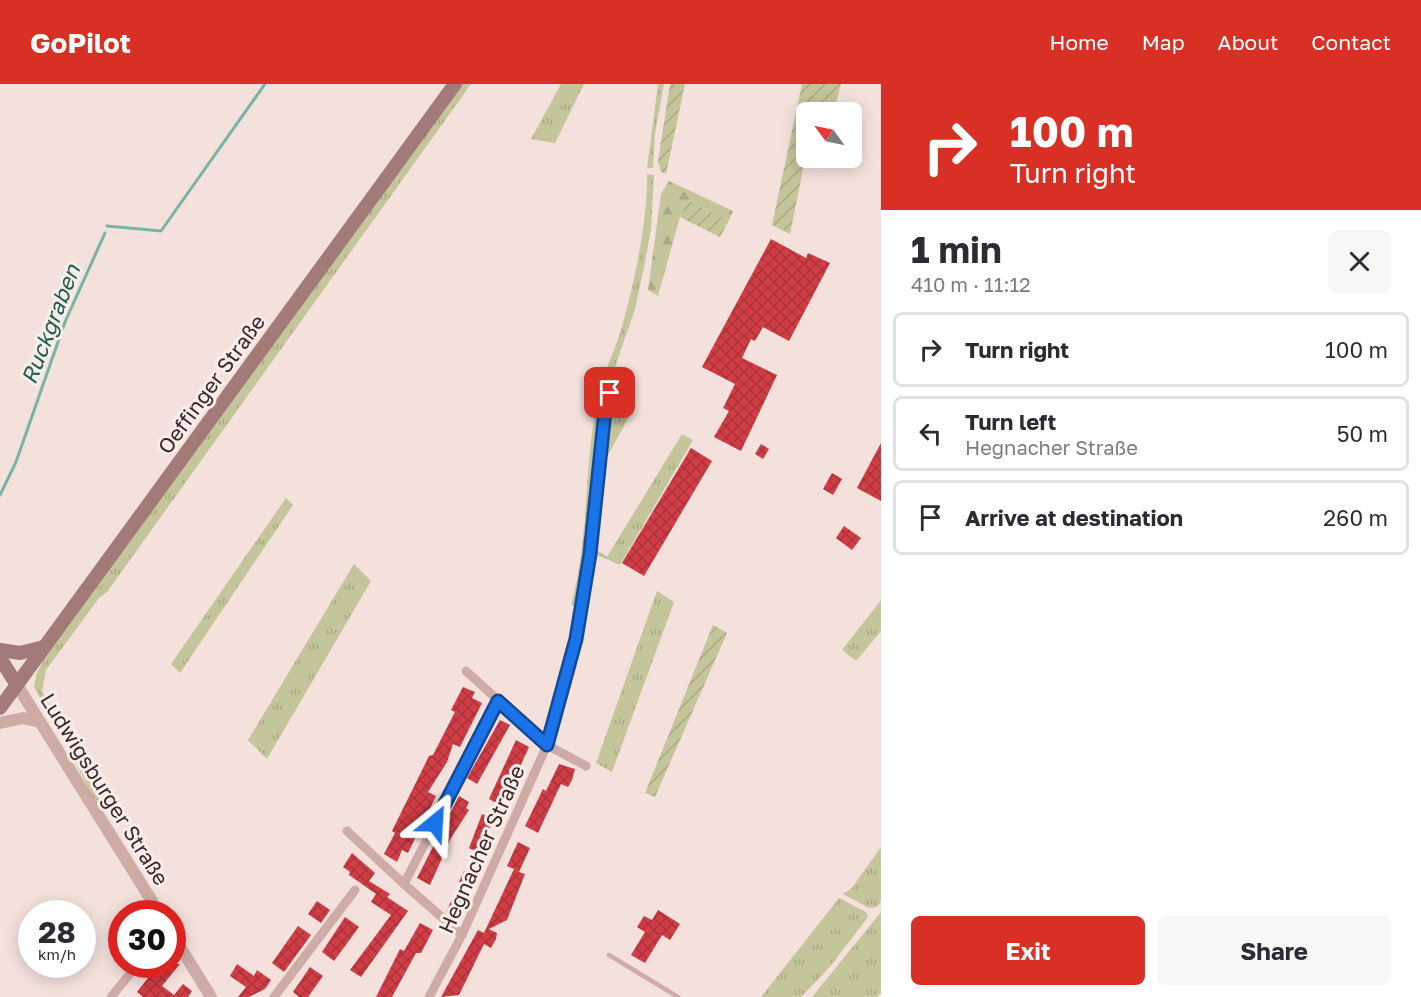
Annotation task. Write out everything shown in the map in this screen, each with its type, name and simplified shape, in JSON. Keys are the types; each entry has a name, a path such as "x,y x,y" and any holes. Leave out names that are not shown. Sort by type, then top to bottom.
{"main road":[{"name":"Oeffinger Straße","path":"0,708 455,84"},
{"path":"0,650 20,653 44,647"},
{"path":"0,658 17,685"}],"street":[{"path":"466,670 547,745 586,766"},
{"name":"Ludwigsburger Straße","path":"17,685 151,900"},
{"path":"404,884 498,701"},
{"path":"0,723 23,718 40,722"},
{"name":"Hegnacher Straße","path":"429,997 462,935 547,745"},
{"path":"347,831 462,935"},
{"path":"274,997 355,890"},
{"path":"186,959 206,995"},
{"path":"111,997 127,978"}],"lane":[{"name":"Hegnacher Straße","path":"547,745 576,639 590,554 605,411 610,393"},
{"path":"609,955 678,997"}],"green space":[{"path":"459,84 471,84 107,592 99,598 46,670 42,691 106,809 99,807 34,687 36,675 43,661"},
{"path":"561,84 584,84 555,143 531,139"},
{"path":"658,84 664,84 655,133 653,168 647,168"},
{"path":"670,84 685,84 666,174 661,172 658,161"},
{"path":"802,84 841,84 836,102 798,102"},
{"path":"796,112 796,168 803,168 790,234 772,225"},
{"path":"647,174 654,175 651,229 635,309 602,405 597,475 580,602 576,606 571,605 581,555 597,401 619,336 634,277 645,213"},
{"path":"669,181 733,211 729,220 688,200 680,217 658,296 648,290 661,194"},
{"path":"688,200 729,220 720,237 680,217"},
{"path":"615,403 626,404 634,408 607,457 595,544 597,550 607,557 682,434 693,440 620,565 593,553 592,546 606,423 609,410"},
{"path":"286,498 293,505 180,673 171,664"},
{"path":"354,564 371,581 267,759 248,740"},
{"path":"657,591 674,602 612,772 596,763"},
{"path":"881,600 881,631 856,661 842,650"},
{"path":"713,625 727,633 655,797 645,793"},
{"path":"881,847 881,902 877,907 869,908 843,894 852,888"},
{"path":"839,898 866,912 868,917 829,968 801,997 761,997"},
{"path":"881,912 881,993 877,997 812,997"}],"building":[{"path":"771,239 806,258 808,253 830,263 789,341 763,327 755,341 751,339 742,358 777,375 741,451 714,437 729,411 723,408 735,384 702,367"},
{"path":"881,443 881,501 857,488"},
{"path":"761,444 769,449 763,459 755,454"},
{"path":"691,448 712,461 644,576 622,563"},
{"path":"832,473 842,479 833,495 823,489"},
{"path":"844,526 861,538 852,550 836,538"},
{"path":"463,687 475,692 472,698 482,703 460,747 453,744 447,762 428,792 436,796 408,853 402,850 397,862 384,854 395,833 392,831 429,756 433,755 455,712 451,710"},
{"path":"500,720 510,725 477,784 467,778"},
{"path":"516,740 529,747 502,806 489,799"},
{"path":"559,764 575,769 572,780 568,787 561,784 538,833 525,826 543,789 546,791"},
{"path":"459,796 469,802 466,808 469,810 451,838 430,885 417,878"},
{"path":"482,814 493,819 485,841 489,843 483,855 469,848"},
{"path":"518,842 530,848 519,872 525,874 507,920 489,929 497,933 496,939 491,948 484,944 459,995 441,997 478,930 484,933 514,869 507,866"},
{"path":"352,853 375,873 369,881 390,894 387,897 408,911 361,977 350,970 391,915 371,902 376,894 349,875 350,872 343,867"},
{"path":"464,871 477,878 472,888 459,882"},
{"path":"454,895 466,900 457,919 446,912"},
{"path":"317,901 330,910 321,923 308,914"},
{"path":"658,910 680,924 670,940 662,935 645,963 631,955 645,932 637,927 644,916 652,920"},
{"path":"345,917 359,927 334,961 322,952"},
{"path":"420,923 433,930 421,953 416,953 392,997 376,997 400,949 404,951"},
{"path":"298,926 311,935 284,972 272,963"},
{"path":"237,964 254,976 257,970 271,980 265,989 249,997 238,997 246,987 230,976"},
{"path":"310,967 323,976 308,997 299,997 293,992"},
{"path":"148,978 169,978 162,986 174,995 183,984 192,991 188,997 143,997 137,992"}],"waterway":[{"name":"Ruckgraben","path":"107,226 161,231 265,84"},
{"name":"Ruckgraben","path":"0,495 16,462 65,322 105,233"}],"route":[{"path":"435,823 498,701 547,745 570,668 576,639 590,554 605,411 610,393"}]}
